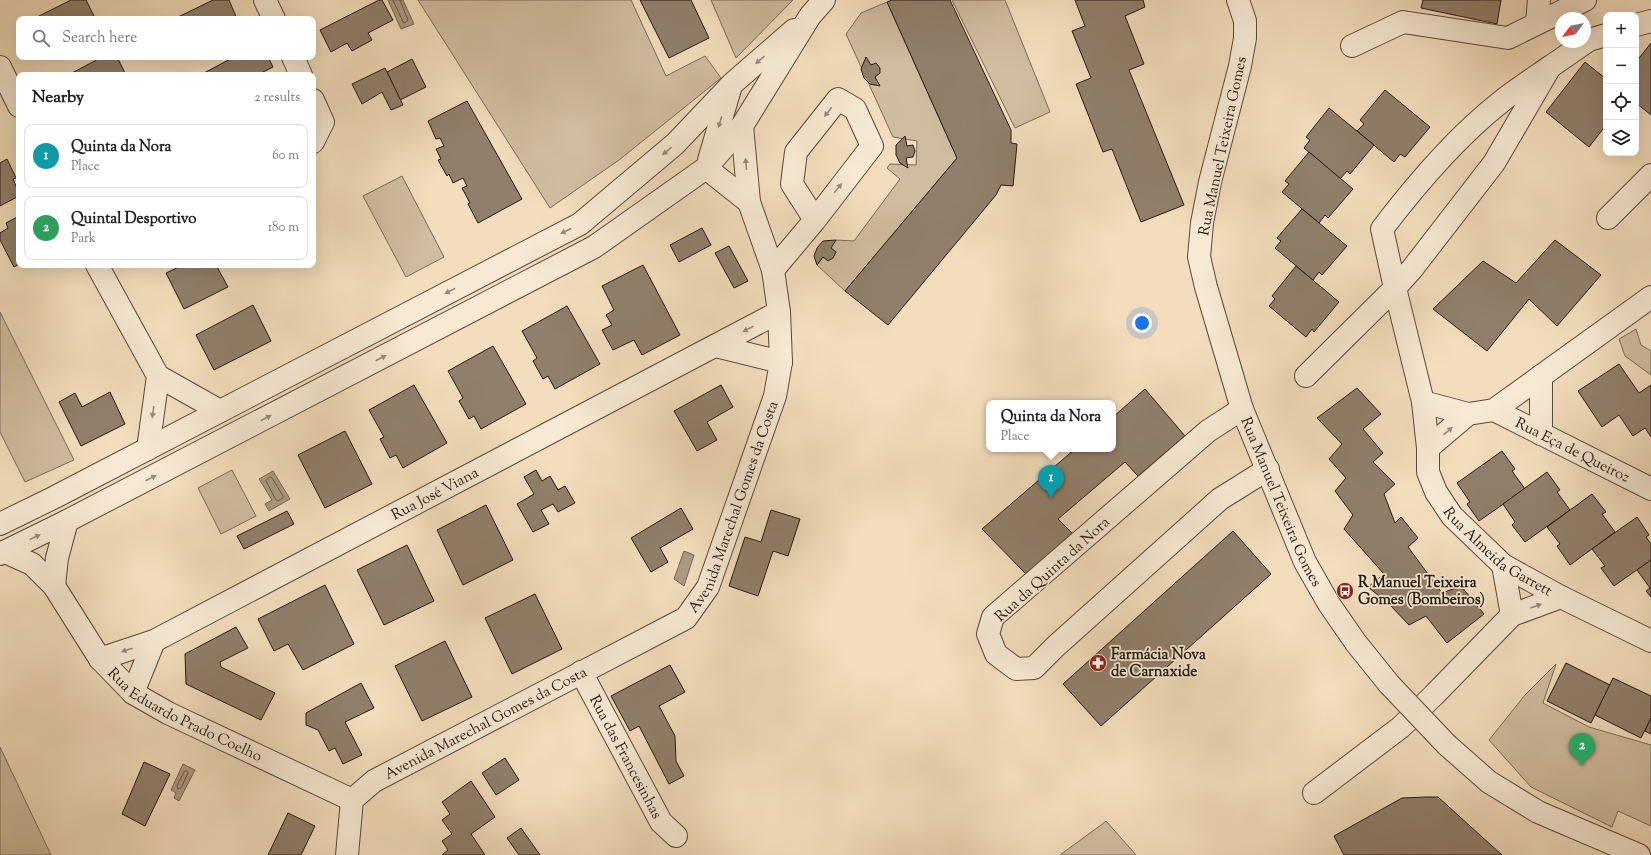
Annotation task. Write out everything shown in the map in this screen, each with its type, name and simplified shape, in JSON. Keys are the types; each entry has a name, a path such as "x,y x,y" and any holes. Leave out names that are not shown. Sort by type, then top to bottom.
{"street":[{"path":"266,0 273,16"},
{"path":"1537,23 1539,0"},
{"path":"1352,46 1403,22 1508,38 1585,0"},
{"name":"Rua Manuel Teixeira Gomes","path":"1243,2 1245,38 1240,66 1202,223 1200,257 1206,287 1242,409 1305,562 1329,604 1356,643 1389,684 1447,745 1489,782 1538,812 1639,855"},
{"path":"0,524 148,449 580,224 675,144 732,84 817,8"},
{"path":"3,553 68,521 594,247 706,168 742,126 817,8"},
{"path":"1639,24 1651,21"},
{"path":"1306,376 1395,288 1412,269 1494,163 1550,67 1589,40 1603,36"},
{"path":"294,60 300,72"},
{"path":"0,67 16,100"},
{"name":"Rua Almeida Garrett","path":"1550,67 1502,101 1455,143 1410,193 1382,230 1423,402 1428,448 1428,472 1436,492 1452,516 1503,565 1561,597 1651,641"},
{"path":"706,168 732,84"},
{"path":"774,270 815,220 872,146 855,110 838,99 796,152 792,184 815,220"},
{"path":"316,107 323,122 316,136"},
{"name":"Avenida Marechal Gomes da Costa","path":"352,800 374,781 686,618 708,587 776,396 781,362 779,312 774,270 749,202 742,126"},
{"path":"706,168 749,202"},
{"path":"1608,218 1651,175"},
{"path":"100,268 158,376 220,411"},
{"path":"1423,402 1468,414 1494,410 1648,302"},
{"name":"Rua José Viana","path":"100,659 154,641 779,312"},
{"path":"716,346 781,362"},
{"path":"148,449 158,376"},
{"path":"1541,376 1541,434"},
{"name":"Rua da Quinta da Nora","path":"1242,409 1208,432 993,617 988,634 996,654 1016,669 1034,668 1056,646 1220,499 1268,469"},
{"name":"Rua Eça de Queiroz","path":"1494,410 1651,490"},
{"path":"1428,448 1468,414"},
{"path":"54,586 57,558 68,521"},
{"name":"Rua Eduardo Prado Coelho","path":"3,553 32,564 54,586 100,659 133,693 168,713 352,800"},
{"path":"1503,565 1512,615"},
{"path":"1314,793 1401,727 1512,615 1561,597"},
{"path":"133,693 154,641"},
{"name":"Rua das Francesinhas","path":"581,672 661,822 676,836"},
{"path":"347,855 352,800"}],"shaded area":[{"path":"418,0 631,0 666,76 705,56 721,78 619,160 550,208"},
{"path":"711,0 793,0 736,58"},
{"path":"952,0 1005,0 1050,112 1015,128"},
{"path":"887,2 957,158 845,291 817,265 836,240 854,241 900,179 887,168 890,164 916,165 917,141 893,137 846,34 861,13"},
{"path":"402,176 444,257 406,277 363,196"},
{"path":"0,312 74,460 25,482 0,432"},
{"path":"1636,329 1641,345 1651,351 1651,375 1625,356 1619,339"},
{"path":"232,470 256,516 221,534 198,488"},
{"path":"1556,664 1543,703 1589,727 1651,745 1651,826 1618,811 1612,827 1531,787 1489,740 1525,695"},
{"path":"0,747 51,855 0,855"},
{"path":"1106,821 1136,855 1060,855 1101,825"}],"water":[{"path":"388,0 403,0 414,24 401,29"},
{"path":"273,471 290,499 269,511 265,504 272,500 259,479"},
{"path":"684,551 694,555 684,586 674,579"},
{"path":"183,764 195,770 179,801 174,798 176,793 171,790"}],"building":[{"path":"71,0 86,0 94,16 39,16"},
{"path":"213,0 229,0 236,16 180,16"},
{"path":"379,0 382,0 393,20 368,33 372,40 352,51 347,43 331,52 320,30"},
{"path":"640,0 691,0 709,38 669,58"},
{"path":"892,0 950,0 1011,130 1011,143 1017,144 1013,186 1001,185 996,195 888,325 845,291 957,158 887,2"},
{"path":"1075,0 1143,0 1145,7 1125,16 1144,64 1129,70 1184,205 1141,222 1112,149 1103,152 1076,84 1091,78 1072,31 1085,26"},
{"path":"1423,0 1501,0 1497,24 1421,8"},
{"path":"1651,43 1651,115 1639,105 1639,58"},
{"path":"866,57 871,65 876,63 880,68 880,73 875,77 880,86 870,84 864,78 861,69"},
{"path":"412,59 426,87 400,100 387,72"},
{"path":"96,60 118,60 124,72 74,72"},
{"path":"228,60 270,60 273,67 263,72 206,72"},
{"path":"1585,62 1603,77 1603,129 1589,147 1546,112"},
{"path":"385,68 403,105 391,110 382,92 362,104 352,84"},
{"path":"1385,90 1430,127 1405,157 1400,154 1394,162 1357,131 1364,124 1360,120"},
{"path":"467,101 522,199 478,223 462,188 467,186 463,178 453,183 449,174 447,176 438,160 441,159 436,149 444,146 440,138 436,139 428,121"},
{"path":"1329,108 1374,145 1350,174 1347,171 1340,179 1304,148 1310,140 1306,137"},
{"path":"905,136 907,146 913,145 915,151 913,157 906,158 908,168 900,163 896,155 896,145"},
{"path":"1309,152 1353,189 1328,218 1325,215 1319,223 1282,192 1289,184 1285,181"},
{"path":"7,159 16,178 13,179 16,186 16,198 0,206 0,163"},
{"path":"1302,209 1347,246 1322,275 1319,272 1313,280 1275,248 1281,241 1277,238"},
{"path":"16,218 16,266 14,267 0,240 0,233 8,228 6,223"},
{"path":"702,228 711,245 679,262 670,245"},
{"path":"836,240 831,248 836,252 833,258 828,261 823,257 817,265 814,256 817,248 823,241"},
{"path":"1555,240 1601,275 1557,326 1529,299 1487,351 1433,309 1483,261 1516,283"},
{"path":"729,246 748,281 734,288 715,253"},
{"path":"643,265 680,335 642,355 634,340 613,350 602,330 612,325 606,315 614,310 602,286"},
{"path":"1296,266 1339,302 1314,332 1312,329 1306,337 1269,306 1275,299 1272,296"},
{"path":"177,268 218,268 228,287 184,309 166,273"},
{"path":"253,305 271,341 214,370 196,335"},
{"path":"567,306 600,364 555,389 548,376 543,379 533,361 537,358 522,331"},
{"path":"493,346 526,404 481,429 474,416 469,419 459,401 463,398 448,371"},
{"path":"1619,364 1639,393 1651,385 1651,437 1645,428 1633,436 1619,415 1602,427 1578,391"},
{"path":"414,385 447,443 403,468 396,455 390,458 380,439 384,437 369,410"},
{"path":"721,385 733,407 707,422 717,440 697,451 674,411"},
{"path":"1357,388 1381,414 1363,429 1383,453 1373,462 1395,484 1384,494 1395,523 1401,517 1418,538 1408,547 1442,593 1461,586 1484,614 1447,643 1426,616 1409,625 1389,604 1368,587 1384,574 1344,529 1353,515 1335,491 1346,478 1329,459 1342,444 1317,418"},
{"path":"1145,389 1185,436 1138,476 1125,462 1058,519 1075,536 1029,577 982,529 1072,452 1116,452 1116,414"},
{"path":"110,392 125,424 81,446 59,402 75,393 82,407"},
{"path":"345,431 372,484 325,508 298,455"},
{"path":"1502,451 1515,469 1512,471 1525,489 1479,521 1467,504 1470,502 1457,483"},
{"path":"536,470 542,481 550,476 558,490 565,486 575,503 558,512 553,504 541,510 549,524 533,532 517,504 534,494 524,477"},
{"path":"1547,472 1560,490 1557,492 1570,510 1525,542 1512,525 1515,522 1503,504"},
{"path":"1592,494 1606,512 1602,514 1615,532 1570,565 1557,546 1560,544 1547,527"},
{"path":"486,505 513,560 463,585 437,530"},
{"path":"681,508 693,529 660,548 668,562 651,572 631,538"},
{"path":"771,510 800,519 788,556 773,551 758,596 729,586 745,537 761,542"},
{"path":"287,511 294,524 244,549 237,536"},
{"path":"1637,517 1649,535 1646,537 1651,544 1651,560 1614,586 1601,568 1605,566 1592,549"},
{"path":"1233,531 1271,574 1101,726 1063,684"},
{"path":"407,545 434,601 384,625 357,570"},
{"path":"1651,560 1651,597 1646,591 1650,588 1637,570"},
{"path":"325,585 354,644 303,670 288,644 274,651 258,619"},
{"path":"535,594 562,649 512,674 485,618"},
{"path":"236,627 248,648 220,662 221,667 275,693 261,720 186,684 185,654"},
{"path":"445,641 472,697 422,721 395,666"},
{"path":"1566,663 1610,685 1591,723 1547,701"},
{"path":"670,665 685,692 659,706 675,736 676,761 684,776 669,784 639,726 630,731 611,696"},
{"path":"1613,678 1651,696 1651,718 1641,738 1595,715"},
{"path":"361,683 374,708 345,722 362,755 343,764 335,748 329,751 318,730 306,725 306,713"},
{"path":"1651,718 1651,734 1645,731"},
{"path":"505,758 519,780 496,795 482,773"},
{"path":"144,762 170,774 145,826 122,814"},
{"path":"471,781 495,817 471,834 485,855 442,855 448,850 442,841 452,834 442,820 450,814 442,802"},
{"path":"1438,797 1502,855 1344,855 1334,836 1402,798"},
{"path":"288,813 315,826 301,855 268,855"},
{"path":"521,828 540,855 519,855 507,838"}],"place":[{"name":"Quinta da Nora","path":"1051,498"},
{"name":"R Manuel Teixeira Gomes (Bombeiros)","path":"1345,591"},
{"name":"Farmácia Nova de Carnaxide","path":"1098,663"},
{"name":"Quintal Desportivo","path":"1582,766"}]}
